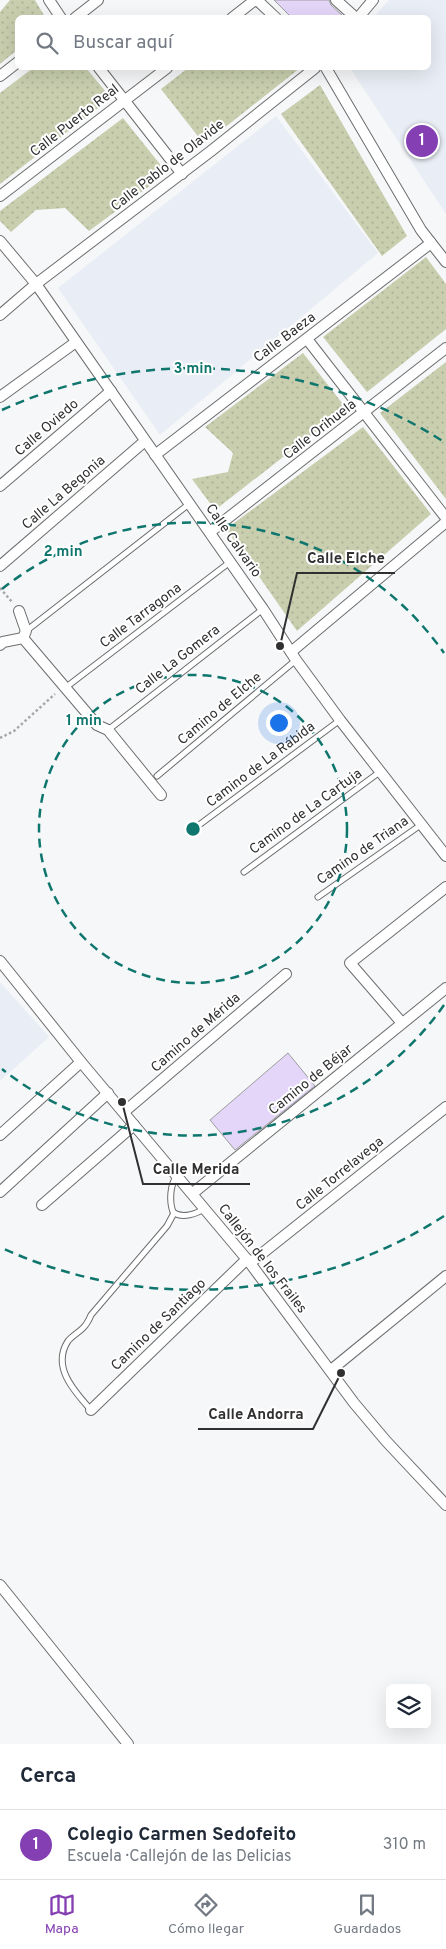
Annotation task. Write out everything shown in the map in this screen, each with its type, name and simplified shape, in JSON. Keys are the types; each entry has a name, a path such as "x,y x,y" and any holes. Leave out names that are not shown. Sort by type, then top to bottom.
{"street":[{"path":"49,0 59,15"},
{"path":"79,15 98,0"},
{"path":"236,15 256,0 273,15"},
{"path":"336,0 354,15"},
{"path":"360,15 373,0"},
{"path":"0,76 15,64"},
{"path":"101,70 182,174"},
{"name":"Calle Puerto Real","path":"0,196 164,70"},
{"name":"Calle Pablo de Olavide","path":"0,314 36,284 182,174 312,70"},
{"path":"327,70 421,230 446,262"},
{"name":"Calle Calvario","path":"0,241 36,284 340,720 446,856"},
{"name":"Calle Baeza","path":"155,455 431,243"},
{"path":"307,339 446,518"},
{"path":"0,397 76,342"},
{"name":"Calle Orihuela","path":"210,532 446,348"},
{"name":"Calle Oviedo","path":"0,486 111,391"},
{"name":"Calle La Begonia","path":"0,566 146,441"},
{"path":"294,656 446,522"},
{"path":"19,611 24,634 64,688 97,725 108,730 160,796"},
{"path":"0,645 24,634"},
{"path":"402,1023 350,963 446,887"},
{"name":"Callejón de los Frailes","path":"0,961 81,1062 193,1193 248,1261 354,1403 386,1441 446,1504"},
{"name":"Camino de Mérida","path":"124,1112 286,974"},
{"name":"Camino de Béjar","path":"193,1193 446,988"},
{"path":"0,1136 81,1062"},
{"path":"0,1192 108,1093"},
{"name":"Calle Torrelavega","path":"248,1261 446,1107"},
{"path":"42,1205 134,1125"},
{"name":"Camino de Santiago","path":"91,1410 248,1261"},
{"path":"331,1370 446,1276"},
{"path":"0,1585 128,1744"}],"lane":[{"path":"24,634 189,504"},
{"name":"Calle Tarragona","path":"64,688 230,562"},
{"name":"Calle La Gomera","path":"108,730 263,609"},
{"name":"Camino de Elche","path":"157,776 294,656"},
{"name":"Camino de La Rábida","path":"195,828 340,720"},
{"name":"Camino de La Cartuja","path":"244,872 381,771"},
{"name":"Camino de Triana","path":"318,897 422,824"},
{"path":"177,1175 172,1183 171,1207 174,1213 180,1216 198,1213 205,1208"},
{"path":"91,1410 73,1390 64,1371 64,1349 68,1341 83,1328 91,1315 167,1226 174,1213"}],"path":[{"path":"0,588 19,611"},
{"path":"0,738 14,731 52,696 64,688"}],"shaded area":[{"path":"389,0 446,0 446,214 351,70 431,70 431,15 376,15"},
{"path":"276,116 378,253 160,435 58,288"},
{"path":"0,982 49,1037 0,1081"}],"green space":[{"path":"10,0 35,0 44,15 15,15 15,52 0,64 0,12"},
{"path":"30,70 88,70 111,98 0,184 0,93"},
{"path":"185,70 297,70 204,144 161,89"},
{"path":"320,85 407,236 382,256 281,114"},
{"path":"123,118 167,173 89,231 65,208 36,210 11,232 0,221 0,211"},
{"path":"426,257 446,284 446,329 367,392 323,337"},
{"path":"303,353 346,408 215,510 192,479 228,472 233,453 205,427"},
{"path":"446,362 446,499 380,413"},
{"path":"363,427 431,514 297,631 226,529"}],"building":[{"path":"274,0 329,0 331,5 342,15 289,15"},
{"path":"288,1053 315,1086 235,1150 210,1120"}],"place":[{"name":"Colegio Carmen Sedofeito","path":"422,141"},
{"name":"Calle Elche","path":"280,646"},
{"name":"Calle Merida","path":"122,1102"},
{"name":"Calle Andorra","path":"341,1373"}]}
